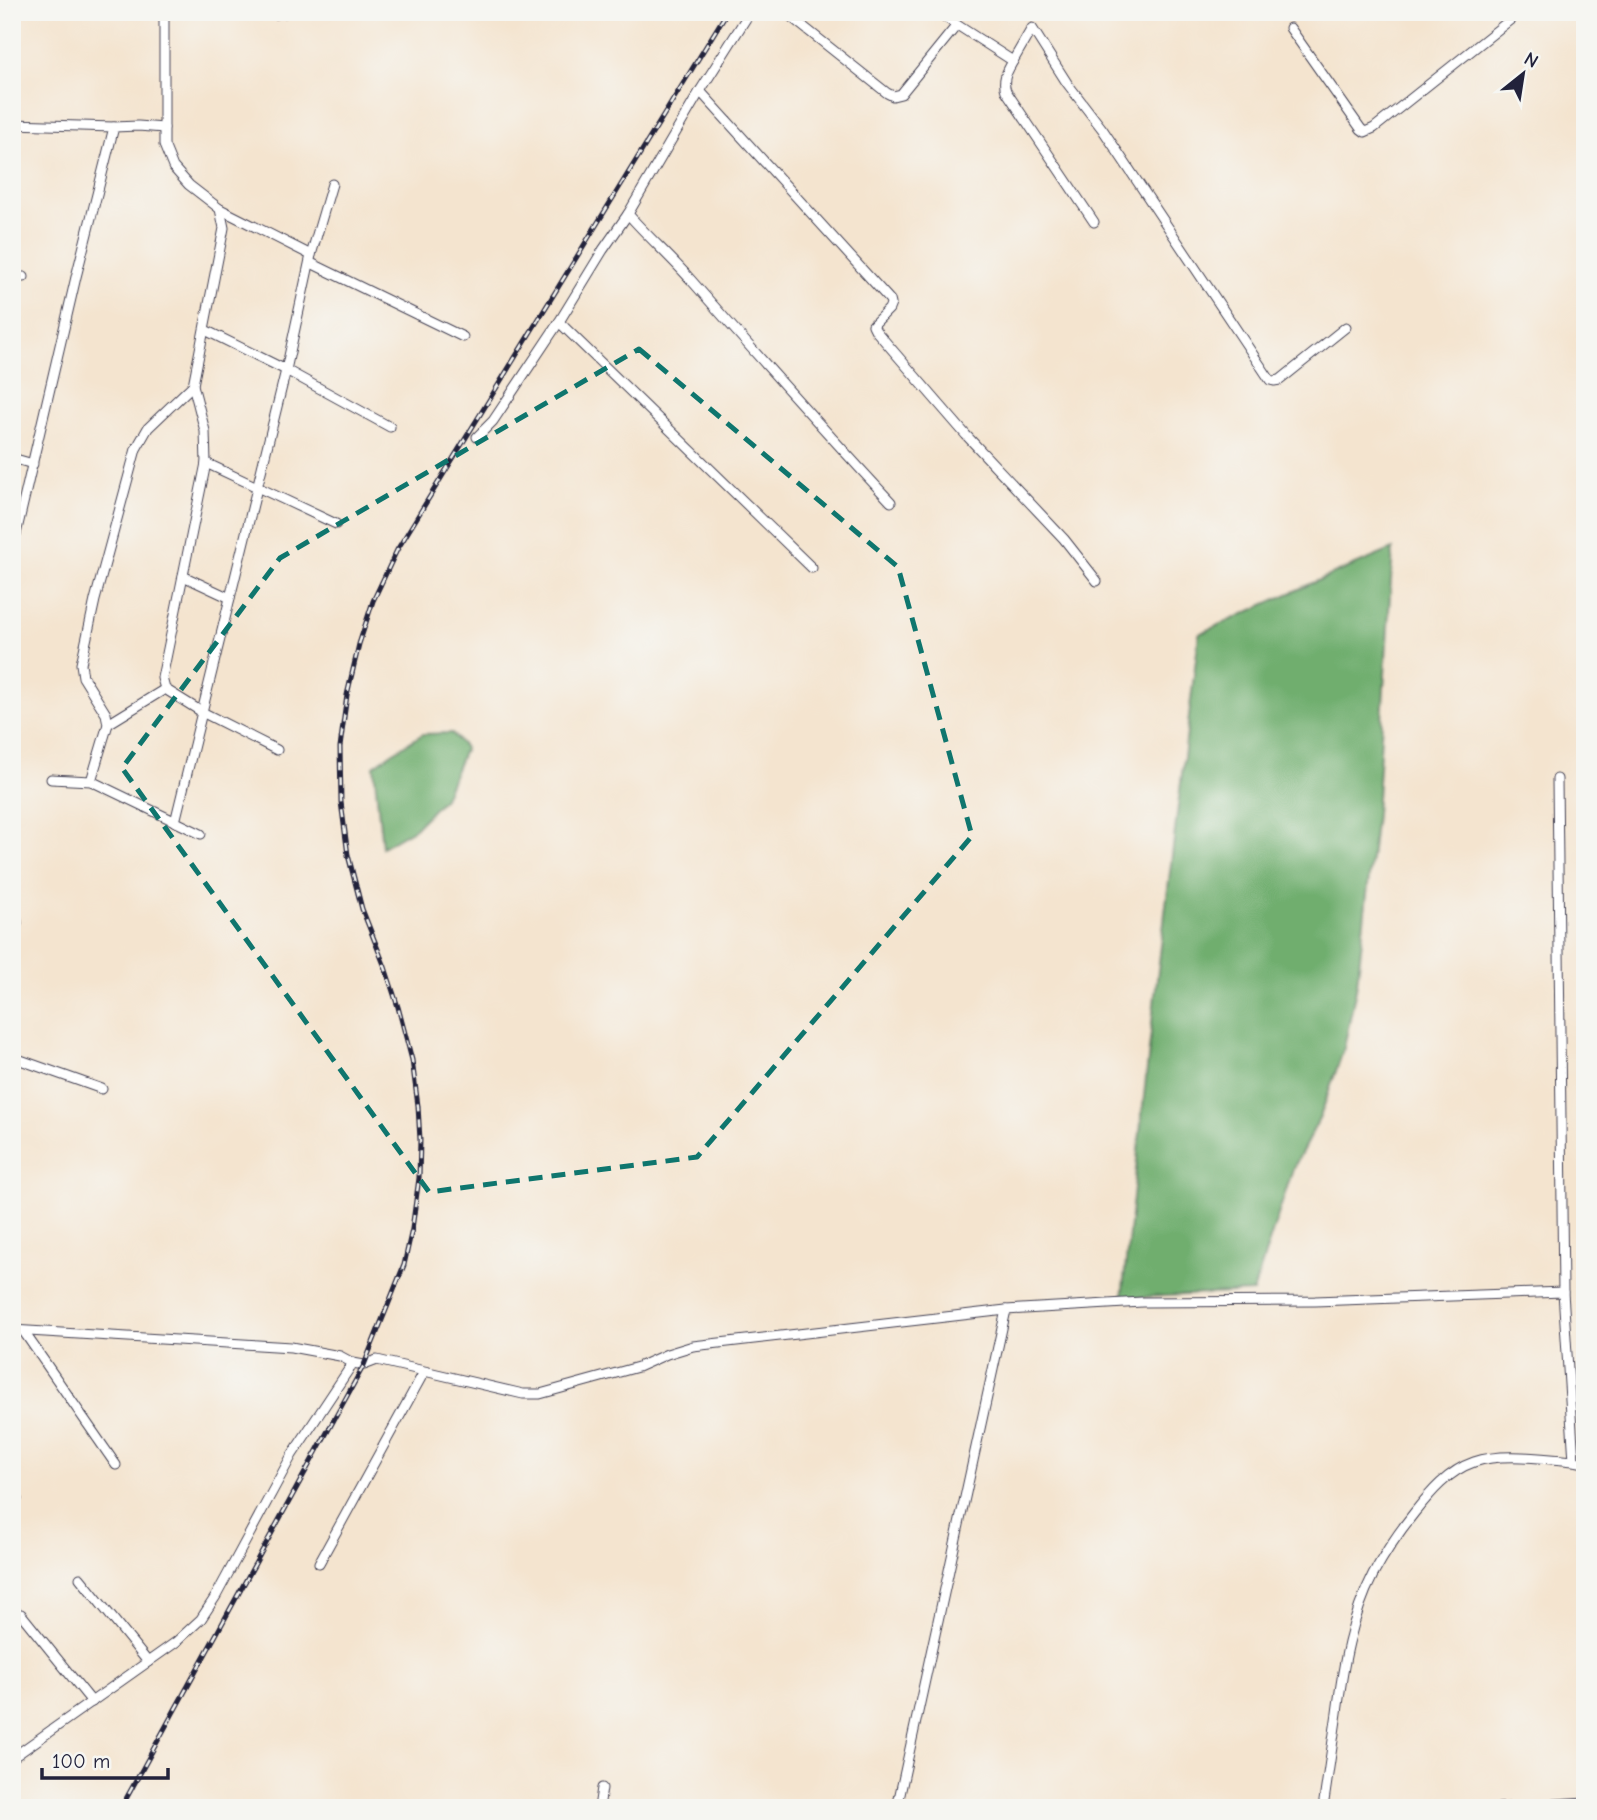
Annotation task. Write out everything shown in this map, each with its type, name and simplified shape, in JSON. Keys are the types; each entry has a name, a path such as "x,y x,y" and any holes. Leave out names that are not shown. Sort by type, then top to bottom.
{"street":[{"path":"164,12 164,145 173,167 189,185 219,209 463,337"},
{"path":"267,12 289,12"},
{"path":"477,437 494,421 559,322 750,12"},
{"path":"785,12 893,96 901,94 957,25"},
{"path":"937,12 1013,61"},
{"path":"1290,28 1365,132 1374,128 1520,12"},
{"path":"1094,222 1003,83 1032,28 1270,380 1280,380 1346,327"},
{"path":"701,91 890,300 889,309 873,325 876,331 967,435 1064,539 1097,581"},
{"path":"12,124 164,128"},
{"path":"12,551 114,127"},
{"path":"175,822 311,259 332,184"},
{"path":"219,209 224,228 194,385 205,432 206,463 162,673 165,689 202,712 277,750"},
{"path":"628,214 891,502"},
{"path":"12,277 24,277"},
{"path":"559,322 812,568"},
{"path":"205,330 286,370 390,427"},
{"path":"91,781 108,724 106,714 83,677 81,664 95,600 136,449 148,428 194,385"},
{"path":"12,458 33,464"},
{"path":"206,463 336,524"},
{"path":"183,576 230,598"},
{"path":"108,724 165,689"},
{"path":"51,779 91,781 201,834"},
{"path":"1557,779 1563,1293 1574,1461"},
{"path":"12,910 18,918 12,937"},
{"path":"12,1057 102,1089"},
{"path":"12,1331 290,1347 340,1356 353,1363 364,1365 377,1360 523,1394 540,1394 638,1367 693,1346 1006,1310 1142,1302 1315,1301 1563,1293"},
{"path":"897,1808 1006,1310"},
{"path":"24,1332 116,1465"},
{"path":"12,1758 176,1643 201,1619 222,1586 292,1455 353,1363"},
{"path":"319,1563 424,1372"},
{"path":"1323,1808 1345,1654 1373,1575 1408,1521 1429,1494 1452,1474 1477,1461 1501,1457 1585,1464"},
{"path":"80,1578 148,1662"},
{"path":"21,1614 92,1702"},
{"path":"599,1808 602,1788"},
{"path":"1499,1808 1585,1802"}],"highlighted area":[{"path":"639,349 898,567 972,836 697,1157 429,1192 122,768 280,558"}],"green space":[{"path":"1393,549 1376,814 1357,984 1344,1048 1320,1117 1293,1169 1253,1292 1122,1298 1155,995 1199,634"},
{"path":"452,733 465,748 444,798 415,828 382,847 374,766 423,734"}],"railway":[{"path":"121,1808 364,1365 404,1265 412,1229 419,1178 420,1140 412,1060 385,967 362,909 348,855 341,802 340,747 347,695 373,601 397,550 727,12"}]}
